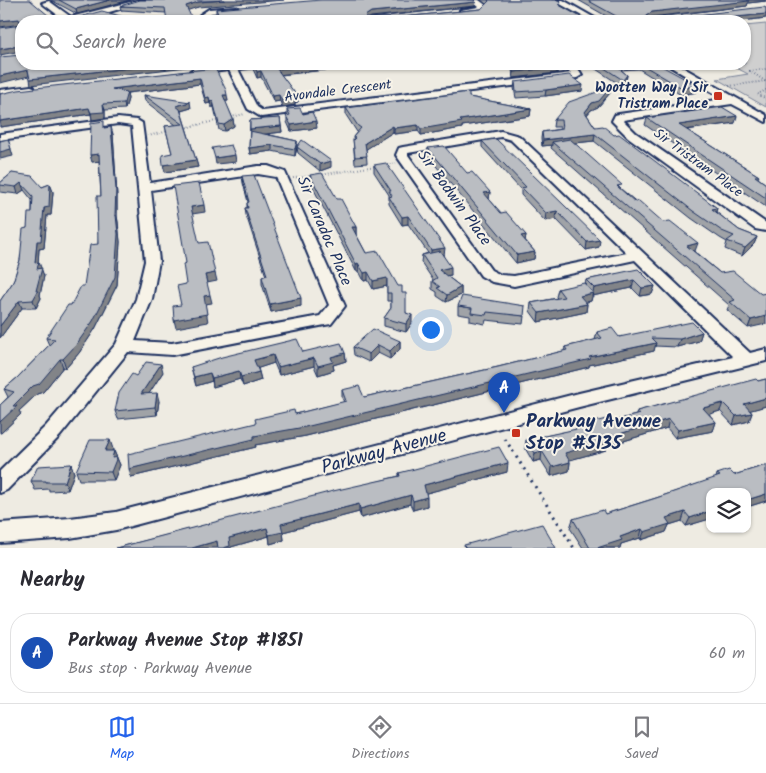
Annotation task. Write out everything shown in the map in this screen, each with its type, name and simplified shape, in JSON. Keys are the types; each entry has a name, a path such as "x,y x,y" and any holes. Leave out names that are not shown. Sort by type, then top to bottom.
{"street":[{"path":"92,15 147,0"},
{"path":"455,13 480,10 483,6 474,0"},
{"path":"557,0 585,15"},
{"path":"46,3 62,15"},
{"path":"204,15 209,11 245,8"},
{"path":"187,72 205,70"},
{"path":"234,70 253,109 257,112"},
{"name":"Avondale Crescent","path":"257,112 261,114 577,75 573,70"},
{"path":"682,70 766,119"},
{"path":"0,93 38,88"},
{"name":"Sir Tristram Place","path":"736,100 619,116 617,121 632,134 760,226 766,227"},
{"path":"0,138 118,121 137,123 152,261 144,299 124,346 53,431 0,484"},
{"name":"Sir Bodwin Place","path":"638,256 514,281 497,279 486,273 406,162 402,155 402,150 501,134 515,138 747,360"},
{"name":"Sir Caradoc Place","path":"124,346 172,350 320,321 332,314 336,306 285,186 284,178 275,172 258,170 145,187"},
{"name":"Parkway Avenue","path":"0,533 70,528 116,521 579,400 766,355"}],"path":[{"path":"766,69 750,71 766,81"},
{"path":"727,86 766,81"},
{"path":"766,90 758,94 766,100"},
{"path":"230,118 257,112"},
{"path":"139,138 221,120"},
{"path":"284,178 406,162"},
{"path":"505,438 574,548"}],"shaded area":[{"path":"766,24 766,107 717,79 748,74 740,70 751,70 751,25"}],"building":[{"path":"0,0 30,0 48,15 15,15 15,19 0,21"},
{"path":"59,0 110,0 76,9"},
{"path":"140,0 225,0 198,2 186,6 190,15 166,15 165,8 120,6"},
{"path":"321,0 474,0 476,2 371,12 366,15 218,15 216,9"},
{"path":"488,0 558,0 561,1 559,5 577,15 422,15 481,9"},
{"path":"587,0 749,1 652,12 648,15 614,15"},
{"path":"764,7 766,8 766,14 696,15"},
{"path":"102,11 117,15 87,15"},
{"path":"15,26 15,47 0,49 0,28"},
{"path":"15,56 15,70 28,70 0,76 0,57"},
{"path":"28,70 111,70 30,79"},
{"path":"197,70 216,70 226,90 227,95 223,95 233,119 224,125 219,124 213,101 210,101 209,97 205,98 200,78 112,89 127,92 124,103 103,104 104,112 91,113 89,108 0,121 0,94 18,90"},
{"path":"256,70 278,70 297,96 293,96 295,99 282,101 279,95 273,96 261,71 257,72"},
{"path":"514,70 531,70 514,72"},
{"path":"607,70 621,70 627,75 623,80"},
{"path":"651,70 669,70 698,86 682,88"},
{"path":"569,75 583,85 516,92 515,82"},
{"path":"611,87 599,101 592,103 585,112 595,127 603,126 614,135 619,134 717,208 712,209 739,230 757,237 745,248 727,241 734,236 722,231 693,211 595,134 543,140 542,132 562,129 561,120 554,120 569,102"},
{"path":"469,92 469,97 531,109 460,120 462,122 421,129 418,125 394,128 393,126 365,143 367,156 355,157 353,140 355,138 353,137 361,128 346,108"},
{"path":"144,95 190,102 176,106 180,109 196,160 163,165 162,155 172,153 165,126 183,124"},
{"path":"722,107 737,116 679,125 759,176 755,176 766,184 766,198 647,118"},
{"path":"300,108 303,114 312,112 316,121 291,125 286,116 290,115 287,109"},
{"path":"280,118 281,126 250,129 250,120"},
{"path":"104,121 104,128 111,127 116,189 115,215 118,234 115,277 93,321 76,345 63,359 60,359 39,384 33,386 13,406 17,406 0,422 0,405 14,392 4,389 55,339 46,338 68,305 71,305 81,286 84,286 90,245 98,244 97,196 101,196 99,154 90,155 91,123"},
{"path":"250,131 297,141 295,149 272,145 249,148"},
{"path":"8,139 11,149 0,152 0,141"},
{"path":"496,139 600,240 587,242 557,211 546,213 522,188 526,187 482,141"},
{"path":"570,139 622,185 617,186 635,202 639,201 663,222 670,221 698,243 687,246 720,273 733,271 761,294 766,293 766,316 751,320 730,302 735,300 552,142"},
{"path":"302,140 331,161 320,164 297,147"},
{"path":"231,145 235,155 215,158 212,148"},
{"path":"444,146 467,173 472,172 490,192 484,193 501,213 506,212 526,235 521,236 535,252 517,255 428,148"},
{"path":"386,163 445,248 431,250 408,216 402,217 389,197 392,196 389,191 391,191 374,165"},
{"path":"12,173 32,176 42,187 50,184 49,207 44,208 41,241 37,241 35,263 39,262 37,269 42,268 36,291 38,291 33,300 19,301 0,326 0,301 13,282 20,260 23,229 27,228 28,213 32,213 33,196 21,183 16,187 0,185"},
{"path":"322,173 337,199 341,199 356,227 352,227 366,253 378,251 398,286 402,286 402,293 406,293 406,313 412,315 406,324 384,318 391,308 391,293 387,293 387,278 373,281 368,272 364,273 358,263 356,264 310,175"},
{"path":"254,175 301,298 270,304 262,277 267,275 245,208 248,208 247,203 249,202 242,176"},
{"path":"199,183 204,205 191,207 199,243 208,242 215,273 205,275 210,295 204,296 207,314 174,320 173,306 181,305 177,286 186,284 183,264 186,263 173,186"},
{"path":"440,251 451,267 439,270 461,287 447,295 437,288 440,287 432,281 437,278 422,255"},
{"path":"638,269 655,286 642,288 634,280 594,288 586,280"},
{"path":"584,283 593,293 580,296 587,304 539,313 531,303 564,297 558,289"},
{"path":"462,296 525,306 524,316 487,312 486,315 471,313 472,308 458,306"},
{"path":"692,322 702,332 680,339 651,338 656,343 589,357 591,359 305,427 254,436 254,439 129,469 128,454 256,423 255,419 294,410 295,414 346,401 342,390 359,386 364,397 567,350 565,347 602,338 597,332 612,328 619,337"},
{"path":"373,329 400,341 390,351 378,345 369,354 353,347"},
{"path":"297,339 303,352 341,343 345,353 331,357 333,362 318,366 314,358 278,367 273,355 254,360 259,372 241,377 239,371 212,378 210,373 194,377 191,367 222,357"},
{"path":"146,362 161,364 141,394 157,393 155,407 115,411 119,393 132,374 136,376"},
{"path":"756,379 758,381 766,379 766,398 744,404 752,413 736,416 723,403 703,408 716,422 678,430 669,419 606,438 608,441 565,453 570,462 552,467 542,451 535,453 526,440 581,428 579,426 610,418 613,421 640,414 637,411"},
{"path":"90,440 110,440 105,451 114,451 112,458 117,457 111,472 76,471"},
{"path":"499,447 508,463 424,485 427,497 413,501 411,495 360,509 359,504 281,524 283,532 269,535 267,528 229,538 230,546 223,548 218,548 217,541 192,548 116,548 333,491 400,476 399,473"},
{"path":"71,464 65,482 31,481 38,466"},
{"path":"766,465 766,494 751,499 751,488 706,488 706,512 690,518 685,512 666,518 670,524 644,532 642,529 620,537 622,540 597,548 590,548 573,519 603,510 605,514 656,498 720,476 717,474 729,470 734,475"},
{"path":"542,524 556,548 465,548 464,545"}],"place":[{"name":"Wootten Way / Sir Tristram Place","path":"718,96"},
{"name":"Parkway Avenue Stop #1851","path":"504,413"},
{"name":"Parkway Avenue Stop #5135","path":"516,433"}]}
